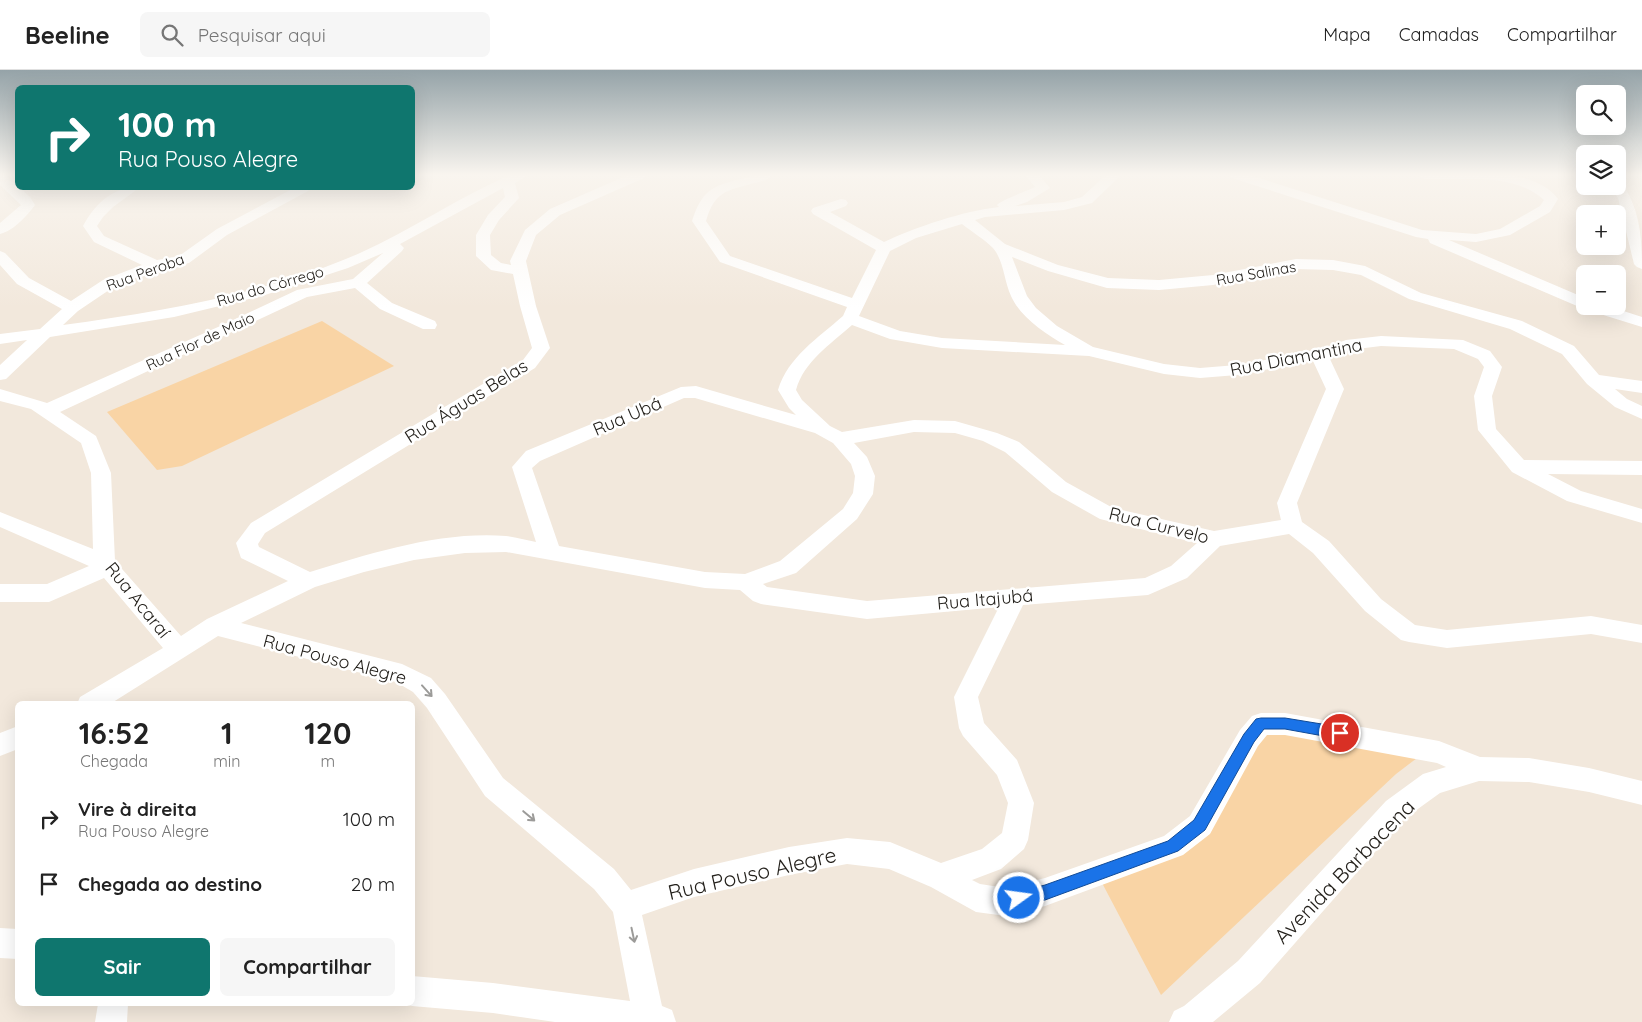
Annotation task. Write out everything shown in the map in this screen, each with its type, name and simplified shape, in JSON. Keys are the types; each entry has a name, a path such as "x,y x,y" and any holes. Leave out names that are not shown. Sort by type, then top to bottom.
{"street":[{"path":"0,230 14,219"},
{"path":"93,219 90,226 99,239 155,265"},
{"name":"Rua Peroba","path":"0,375 72,308 109,283 155,265 184,260 222,232 245,219"},
{"name":"Rua do Córrego","path":"0,339 137,319 214,303 277,287 343,265 394,242 436,219"},
{"path":"492,219 483,235 484,256 496,268 520,271"},
{"name":"Rua Águas Belas","path":"308,581 249,552 247,543 258,528 529,364 540,348 518,261 530,233 546,219"},
{"name":"Rua Diamantina","path":"699,219 710,239 725,259 853,311 896,335 942,343 1088,351 1164,369 1200,373 1236,370 1319,355 1346,345 1381,341 1457,344 1484,355 1493,367 1483,396 1487,430 1519,467 1574,496 1642,516"},
{"path":"833,219 884,248"},
{"path":"1376,219 1421,234 1576,300"},
{"path":"1421,234 1476,238 1505,232 1527,219"},
{"path":"1631,219 1642,264"},
{"path":"94,701 215,626 308,581 364,564 414,552 465,545 506,544 704,580 745,582 788,567 850,514 863,494 866,476 860,462 832,434 795,404 787,390 791,376 800,363 853,311 884,248 911,235 964,220"},
{"name":"Rua Salinas","path":"964,220 1000,247 1053,268 1107,283 1158,285 1213,280 1296,264 1333,265 1365,271 1415,296 1516,325 1568,350 1593,380 1621,403 1642,413"},
{"path":"418,229 358,282 386,306 429,325"},
{"path":"1000,247 1010,268 1019,296 1030,311 1051,330 1088,351"},
{"path":"0,256 22,280 72,308"},
{"name":"Rua Flor de Maio","path":"46,411 224,331 303,292 358,282"},
{"path":"1619,315 1642,322"},
{"path":"1319,355 1334,389 1287,503 1293,526 1321,547 1373,605 1409,633 1447,639 1591,625 1642,634"},
{"path":"1593,380 1642,387"},
{"name":"Rua Ubá","path":"550,551 522,467 533,456 681,393 696,392 832,434"},
{"name":"Rua Acaraí","path":"0,395 37,405 89,440 101,473 106,565 179,650"},
{"name":"Rua Curvelo","path":"832,434 914,426 955,427 990,437 1012,447 1059,487 1107,514 1214,539 1293,526"},
{"path":"1519,467 1642,468"},
{"path":"0,519 106,565"},
{"name":"Rua Itajubá","path":"745,582 761,595 867,610 1148,586 1179,572 1214,539"},
{"path":"0,592 50,593 106,565"},
{"path":"941,878 992,859 1014,840 1020,803 1008,768 972,728 966,698 1016,596"},
{"name":"Rua Pouso Alegre","path":"215,626 402,674 422,685 436,701 494,787 604,879 626,906 655,1021"},
{"name":"Rua Pouso Alegre","path":"626,906 694,883 789,861 847,851 890,856 941,878 976,898 1006,902 1045,892 1173,846 1200,825 1249,738 1261,724 1285,724 1439,752 1479,769"},
{"path":"0,745 15,738"},
{"name":"Avenida Barbacena","path":"1185,1022 1194,1017 1249,972 1395,810 1432,782 1479,769 1529,770 1588,780 1642,793"},
{"path":"0,943 15,944"},
{"path":"415,991 493,998 655,1021"},
{"path":"111,1022 113,1006"}],"shaded area":[{"path":"322,321 394,366 182,466 157,470 107,412"},
{"path":"1263,725 1417,758 1396,774 1161,995 1101,881 1171,858"}],"route":[{"path":"1019,898 1045,892 1173,846 1200,825 1249,738 1261,724 1285,724 1340,733"}]}
